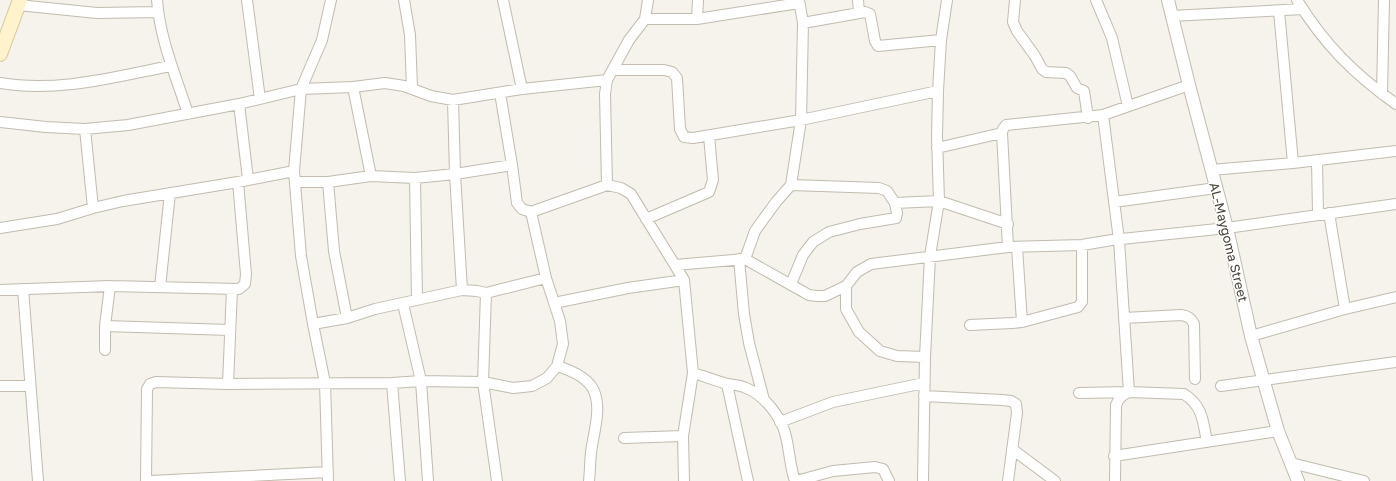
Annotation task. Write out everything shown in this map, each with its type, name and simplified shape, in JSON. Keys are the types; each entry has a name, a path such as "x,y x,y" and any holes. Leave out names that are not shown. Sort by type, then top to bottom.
{"main road":[{"path":"0,54 19,3"}],"street":[{"path":"157,0 158,12 170,66 188,114"},
{"path":"248,0 260,99"},
{"path":"150,481 328,476 325,383 312,324 301,256 294,170 301,89 322,40 331,0"},
{"path":"404,0 410,35 412,88"},
{"path":"503,0 522,89"},
{"path":"607,186 605,94 607,80 614,70 628,40 645,19 648,0"},
{"path":"697,19 698,0"},
{"path":"858,0 859,12"},
{"path":"923,481 924,383 930,256 939,201 937,148 938,91 941,40 947,0"},
{"path":"1015,0 1013,22 1017,31 1035,56 1042,69 1046,72 1066,74 1070,76 1077,88 1084,91 1088,118"},
{"path":"1096,0 1112,38 1128,106"},
{"name":"AL-Maygoma Street","path":"1168,0 1227,228 1251,336 1278,431 1298,481"},
{"path":"1297,0 1335,52 1363,79 1396,104"},
{"path":"1382,94 1384,0"},
{"path":"645,19 697,19 799,2 803,23 801,120 791,185 776,202 755,231 742,259 744,314 749,343 764,400"},
{"path":"19,3 97,13 158,12"},
{"path":"1171,16 1303,10"},
{"path":"1280,11 1292,163"},
{"path":"803,23 865,12 870,14 875,41 878,46 941,40"},
{"path":"0,83 14,86 74,85 170,66"},
{"path":"614,70 664,70 672,72 677,78 680,129 684,137 693,138 801,120 938,91"},
{"path":"0,122 46,127 85,129 128,125 188,114 239,104 301,89 353,87 385,83 412,88 432,96 452,100 522,89 607,80"},
{"path":"1022,322 1013,247 1008,224 1002,133 1003,129 1006,125 1088,118 1103,115 1189,85"},
{"path":"353,87 371,176"},
{"path":"500,93 517,204 522,209 531,212 607,186 621,188 631,194 684,280 693,373 683,436 684,481"},
{"path":"452,100 462,290"},
{"path":"0,290 110,286 239,289 245,284 246,274 239,104"},
{"path":"1103,115 1119,240 1130,392"},
{"path":"85,129 93,208"},
{"path":"937,148 1002,133"},
{"path":"646,219 709,192 713,180 709,136"},
{"path":"1211,170 1317,161 1396,151"},
{"path":"1317,161 1318,214"},
{"path":"295,182 328,182 371,176 415,178 455,174 512,165"},
{"path":"0,228 57,219 93,208 243,181 294,170"},
{"path":"415,178 417,300"},
{"path":"328,182 334,251 347,318"},
{"path":"791,185 879,188 887,191 895,203 897,213 896,218 860,224 829,232 813,242 803,256 791,284"},
{"path":"1114,202 1216,188"},
{"path":"160,286 170,193"},
{"path":"895,203 939,201 1008,224"},
{"path":"675,265 742,259 809,295 825,296 846,286 857,272 871,264 1013,247 1082,245 1227,228 1396,204"},
{"path":"146,481 147,389 150,384 156,382 228,384 392,383 421,381 483,382 513,388 532,386 546,378 557,366 563,344 560,321 546,278 531,212"},
{"path":"1329,213 1345,309"},
{"path":"970,325 1012,324 1078,307 1082,302 1082,245"},
{"path":"312,324 347,318 374,309 403,304 462,290 486,293 546,278"},
{"path":"554,303 628,288 684,280"},
{"path":"105,350 105,326 110,286"},
{"path":"846,286 846,309 859,332 880,351 897,356 925,357"},
{"path":"23,289 38,481"},
{"path":"228,384 232,289"},
{"path":"486,293 483,382 497,481"},
{"path":"1251,336 1345,309 1396,298"},
{"path":"403,304 421,381 428,481"},
{"path":"1124,318 1181,315 1191,319 1194,324 1195,379"},
{"path":"105,326 230,330"},
{"path":"1221,386 1396,362"},
{"path":"557,366 579,376 588,383 594,391 597,414 591,452 589,481"},
{"path":"693,373 727,384 745,387 753,391 764,400 777,416 783,428 791,469 789,479 800,480 833,471 874,467 883,469 889,481"},
{"path":"392,383 399,481"},
{"path":"780,422 833,402 924,383"},
{"path":"727,384 748,481"},
{"path":"0,386 30,386"},
{"path":"1115,481 1114,456 1116,405 1119,398 1130,392"},
{"path":"1079,393 1130,392 1184,394 1191,398 1198,406 1203,419 1207,442"},
{"path":"924,396 1011,401 1016,404 1017,413 1008,481"},
{"path":"1114,456 1278,431"},
{"path":"624,438 683,436"},
{"path":"1012,449 1055,481"},
{"path":"1291,463 1364,481"}]}
